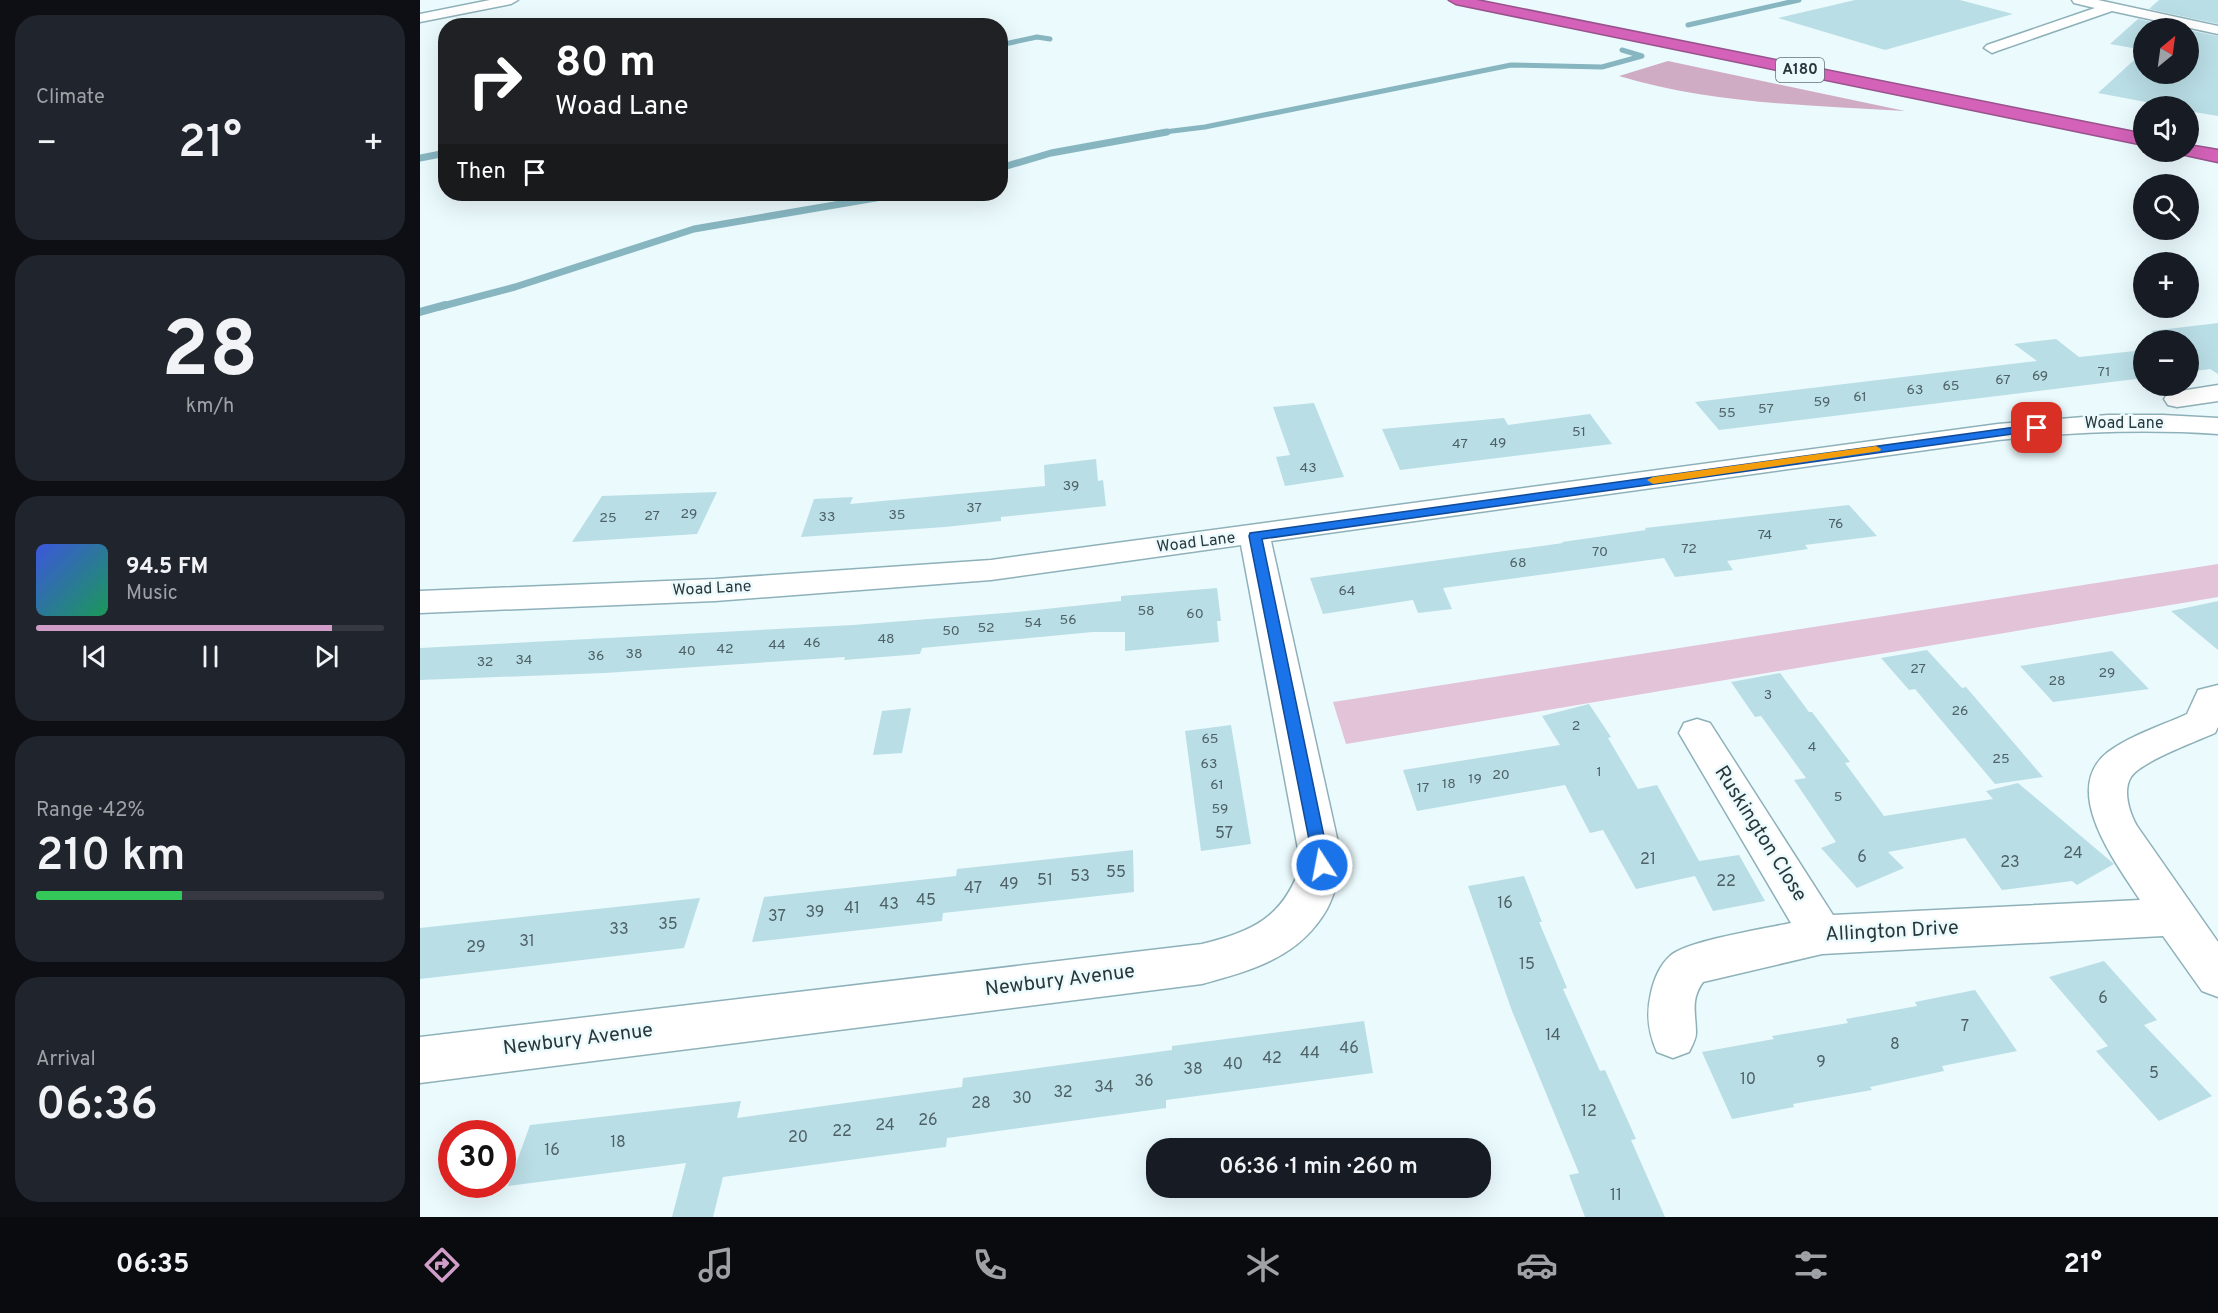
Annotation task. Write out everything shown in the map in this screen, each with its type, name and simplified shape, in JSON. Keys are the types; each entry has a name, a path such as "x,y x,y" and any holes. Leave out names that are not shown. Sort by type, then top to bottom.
{"highway":[{"name":"A180","path":"1456,0 2133,138"},
{"name":"A180","path":"1498,0 2133,127"},
{"path":"2199,140 2218,144"},
{"path":"2199,152 2218,156"}],"street":[{"path":"420,18 511,0"},
{"path":"2079,0 2218,30"},
{"path":"1992,48 2111,7"},
{"path":"2039,33 2068,39"},
{"name":"Woad Lane","path":"2177,399 2218,393"},
{"name":"Woad Lane","path":"420,602 715,590 991,570 1255,536 2057,425 2122,423 2215,429"},
{"name":"Newbury Avenue","path":"420,1060 1202,964 1251,951 1288,927 1311,898 1322,865 1255,536"},
{"path":"2218,698 2211,699 2202,723 2131,754 2114,770 2108,791 2110,810 2119,831 2173,917 2218,977"},
{"name":"Ruskington Close","path":"1697,733 1822,935"},
{"name":"Allington Drive","path":"1673,1036 1670,1008 1676,983 1687,968 1708,960 1822,935 2173,917"}],"shaded area":[{"path":"1668,61 1905,111 1724,98 1619,76"},
{"path":"2218,564 2218,597 1346,744 1333,702"}],"building":[{"path":"1855,0 1960,0 2013,14 1885,50 1778,18"},
{"path":"2159,0 2218,0 2218,24 2199,18 2149,9"},
{"path":"2133,23 2133,48 2110,44"},
{"path":"2199,32 2218,36 2218,116 2199,113 2199,96 2133,96 2133,100 2098,93 2133,61 2133,84 2199,84"},
{"path":"2218,323 2218,374 2210,369 2199,370 2199,330 2159,330"},
{"path":"2056,339 2079,357 2133,351 2133,379 1719,430 1695,402 2037,361 2014,344"},
{"path":"1314,403 1344,477 1285,486 1276,457 1290,455 1273,407"},
{"path":"1590,414 1612,444 1400,470 1382,429 1504,418 1508,425"},
{"path":"1096,459 1098,481 1103,480 1106,506 1001,517 1001,521 945,527 801,537 814,499 853,497 850,504 1045,486 1044,465"},
{"path":"717,492 697,534 572,542 602,496"},
{"path":"1849,505 1877,536 1805,545 1808,549 1727,561 1733,570 1675,577 1664,558 1443,588 1452,609 1418,613 1413,600 1323,614 1310,578 1563,543 1646,530 1645,528"},
{"path":"1217,588 1221,621 1217,621 1219,642 1125,651 1125,632 1093,632 922,648 920,654 844,660 845,657 605,673 420,680 420,648 853,625 1017,612 1121,601 1121,596"},
{"path":"2218,601 2218,650 2171,611"},
{"path":"1927,650 1962,688 1966,687 2043,777 1995,784 1915,689 1909,690 1881,658"},
{"path":"2112,651 2149,689 2053,702 2020,666"},
{"path":"1780,673 1850,762 1845,763 1884,816 1993,799 1986,791 2018,783 2114,864 2077,885 2072,881 2002,890 1965,838 1888,852 1904,868 1857,888 1821,848 1836,842 1794,780 1806,778 1761,716 1755,717 1731,682"},
{"path":"1589,704 1611,737 1608,738 1638,789 1657,785 1699,861 1739,855 1765,901 1713,911 1695,876 1636,889 1603,830 1590,833 1565,785 1417,811 1403,770 1560,745 1542,716"},
{"path":"911,708 902,753 873,755 882,711"},
{"path":"1231,725 1251,844 1201,851 1185,731"},
{"path":"1133,850 1134,892 943,913 942,921 752,942 764,897 956,876 957,869"},
{"path":"1524,876 1542,922 1539,922 1567,988 1563,989 1600,1071 1605,1070 1636,1139 1631,1140 1665,1217 1585,1217 1569,1175 1579,1173 1512,1011 1468,886"},
{"path":"700,898 684,948 420,979 420,928"},
{"path":"2104,961 2157,1020 2144,1025 2212,1096 2159,1121 2096,1051 2108,1046 2049,977"},
{"path":"1975,990 2017,1051 1942,1066 1944,1071 1870,1087 1872,1090 1793,1104 1794,1107 1732,1119 1702,1052 1774,1039 1772,1036 1848,1023 1846,1019 1917,1006 1915,1002"},
{"path":"1364,1021 1373,1073 1166,1100 1166,1108 947,1138 946,1147 723,1177 713,1217 672,1217 686,1163 516,1185 516,1164 530,1125 741,1101 737,1118 962,1087 963,1078 1172,1050 1172,1046"}],"waterway":[{"path":"1688,25 1799,0"},
{"path":"1008,43 1037,37 1050,39"},
{"path":"1156,133 1205,127 1511,65 1602,67 1642,56 1622,50"},
{"path":"1008,166 1051,153 1167,132"},
{"path":"420,158 438,155"},
{"path":"439,307 515,287 694,229 858,201"},
{"path":"420,312 445,305"}],"slow traffic":[{"path":"1653,480 1876,449"}],"route":[{"path":"1322,865 1255,536 2037,428"}]}
